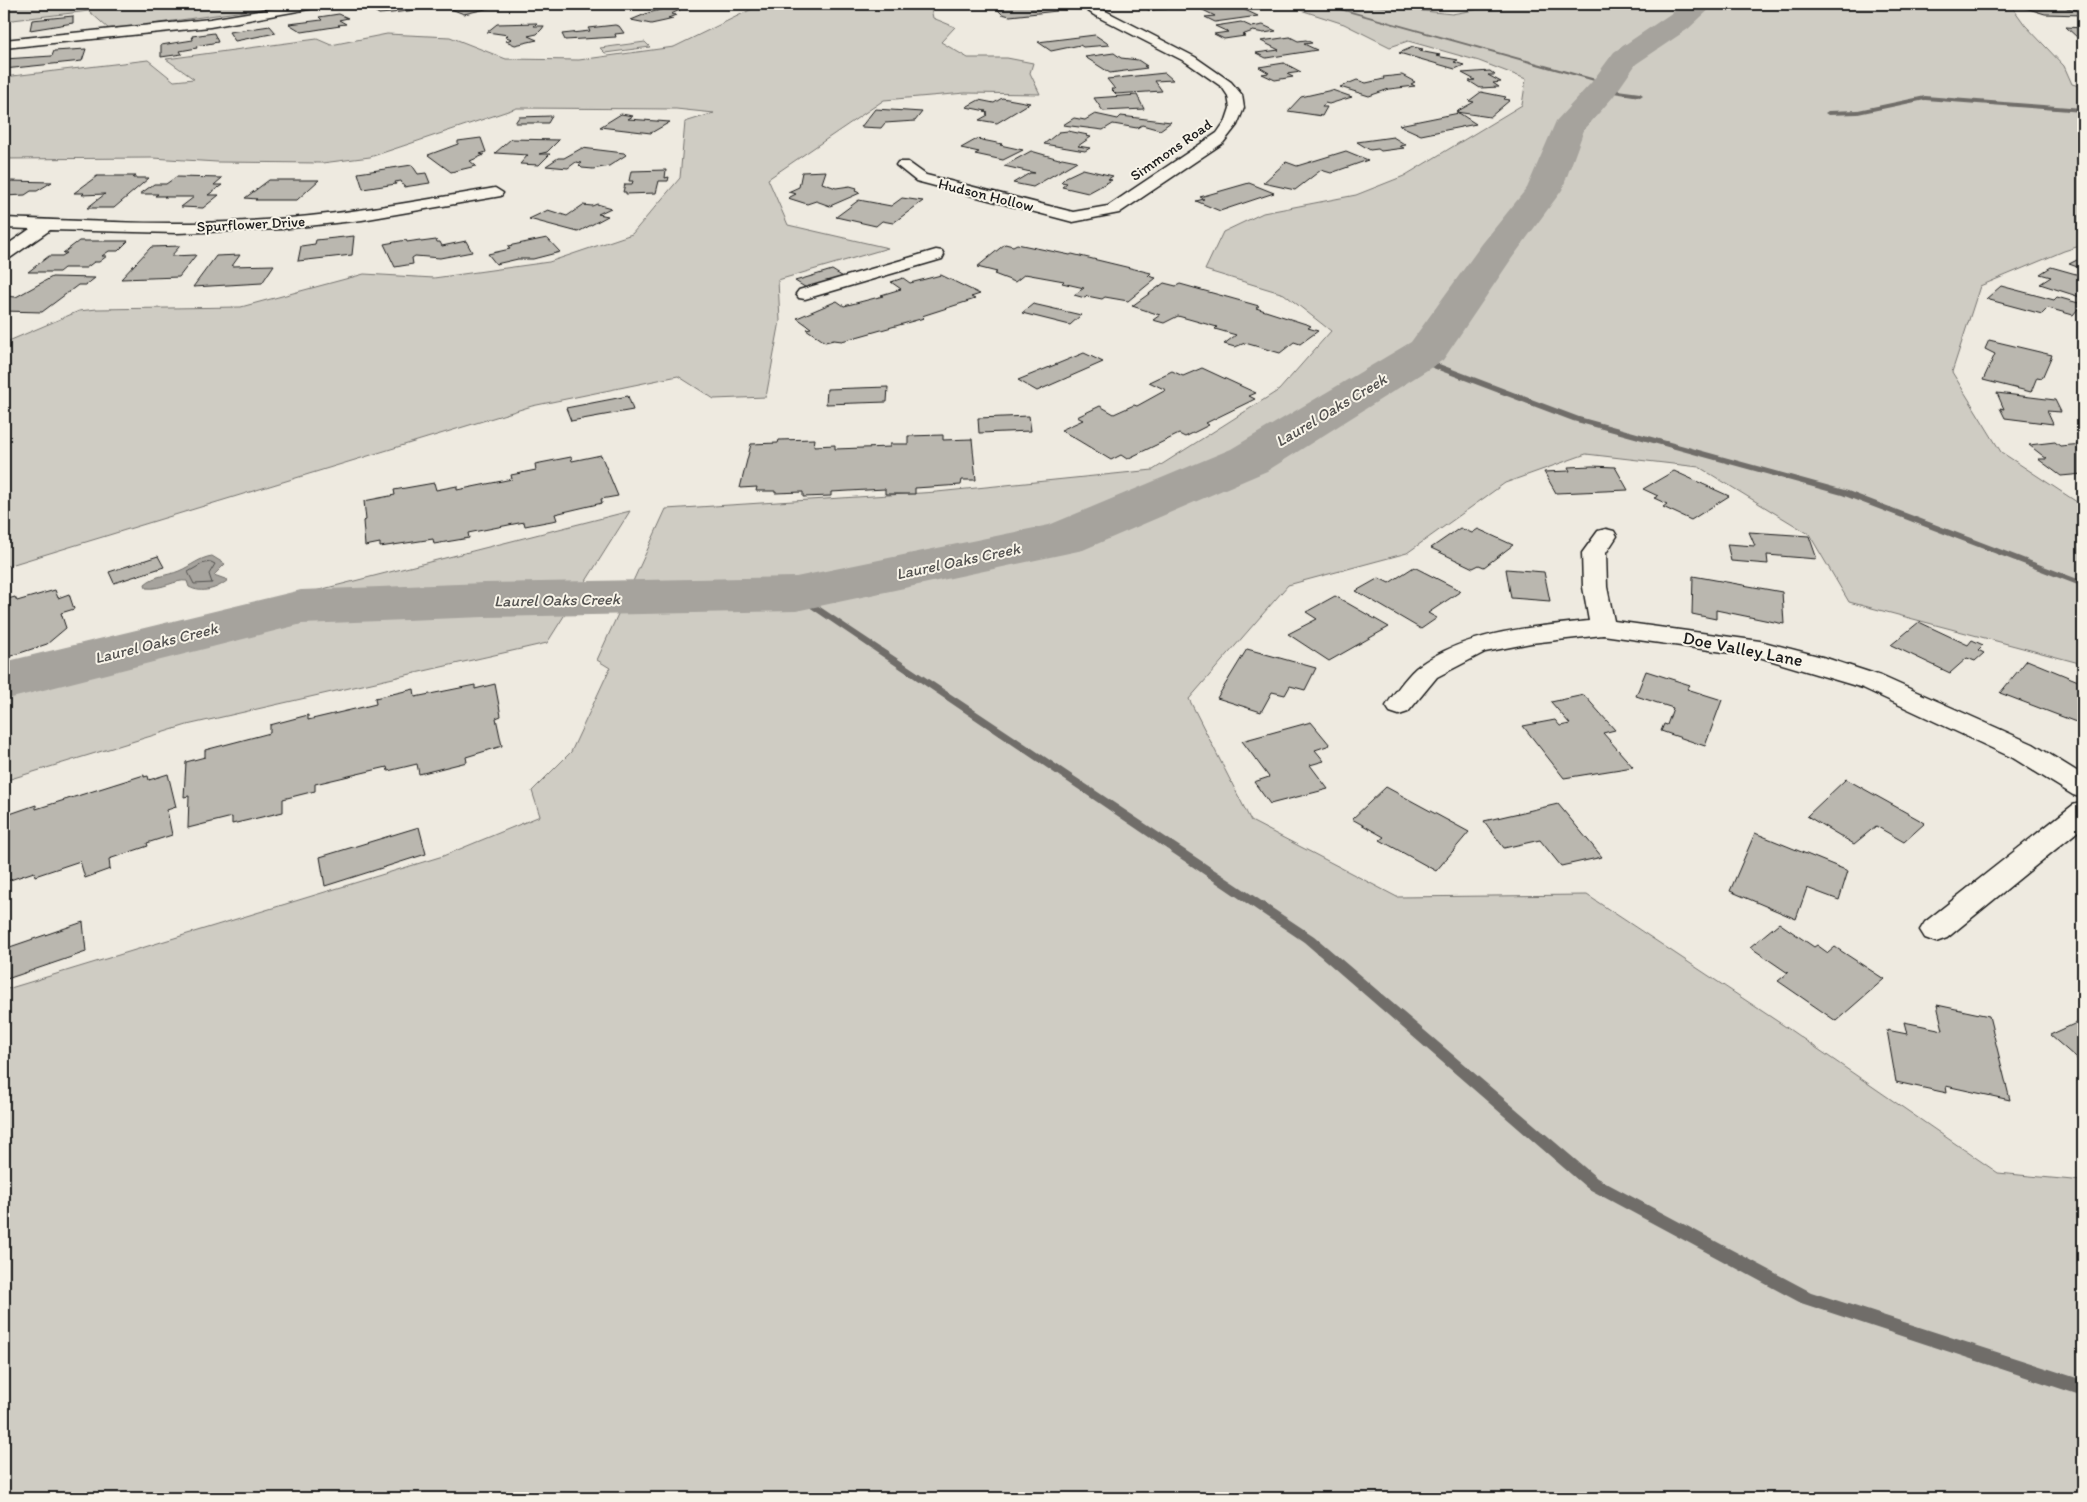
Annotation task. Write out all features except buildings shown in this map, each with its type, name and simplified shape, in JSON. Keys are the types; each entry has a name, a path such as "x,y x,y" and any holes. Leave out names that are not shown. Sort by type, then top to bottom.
{"street":[{"path":"4,44 210,23 320,4"},
{"name":"Simmons Road","path":"1073,217 1113,210 1218,140 1232,124 1236,110 1236,96 1205,69 1084,4"},
{"name":"Hudson Hollow","path":"903,165 921,178 1073,217"},
{"name":"Spurflower Drive","path":"4,223 222,227 279,224 329,220 495,194"},
{"path":"4,254 46,224"},
{"path":"805,294 936,255"},
{"path":"1603,626 1595,587 1594,553 1606,536"},
{"name":"Doe Valley Lane","path":"1399,706 1428,671 1477,646 1531,635 1603,626 1760,649 1817,664 1872,682 2023,751 2083,788"},
{"path":"1936,930 2083,812"}],"shaded area":[{"path":"4,4 265,4 272,7 110,30 89,11 4,21"},
{"path":"757,4 930,4 933,18 955,27 941,42 968,58 1007,58 1033,63 1030,73 1040,94 965,93 884,100 768,179 788,225 888,248 778,280 780,321 766,397 714,399 678,376 532,406 4,567 4,343 79,311 97,309 241,307 364,274 434,278 549,262 632,234 680,178 685,122 714,113 676,109 517,108 370,157 322,163 217,162 152,158 4,159 4,77 148,60 174,81 194,79 166,59 317,39 331,45 387,34 450,37 506,59 579,60 674,47 758,6"},
{"path":"1282,4 1359,4 1452,14 1507,4 2010,4 2025,25 2064,66 2072,84 2083,87 2083,245 1980,286 1952,372 2001,452 2083,506 2083,664 1849,602 1809,534 1699,467 1586,454 1505,483 1407,553 1288,585 1189,699 1251,821 1397,897 1587,895 1783,1025 1998,1173 2083,1181 2083,1498 4,1498 4,990 443,856 540,816 532,791 571,752 610,668 597,660 666,509 937,492 1153,470 1279,390 1331,331 1284,294 1205,270 1223,232 1263,213 1356,195 1404,176 1522,105 1526,79 1479,61 1408,41 1390,47 1344,24"},
{"path":"645,42 650,47 605,53 600,48"},
{"path":"630,511 547,643 187,725 4,781 4,670"}],"water":[{"path":"212,556 225,564 214,575 228,580 219,586 209,590 199,590 189,587 187,581 183,581 146,588 145,584 153,579 179,571 199,560"}],"waterway":[{"path":"1321,4 1607,83"},
{"name":"Laurel Oaks Creek","path":"4,681 301,607 484,600 796,594 1064,538 1249,460 1427,351 1496,252 1544,190 1568,128 1602,90 1625,58 1678,23 1701,4"},
{"path":"1602,90 1640,95"},
{"path":"1828,113 1858,112 1925,98 2083,110"},
{"path":"1415,358 1576,419 1845,493 2083,584"},
{"path":"796,594 1309,939 1592,1183 1807,1298 2083,1388"}]}
